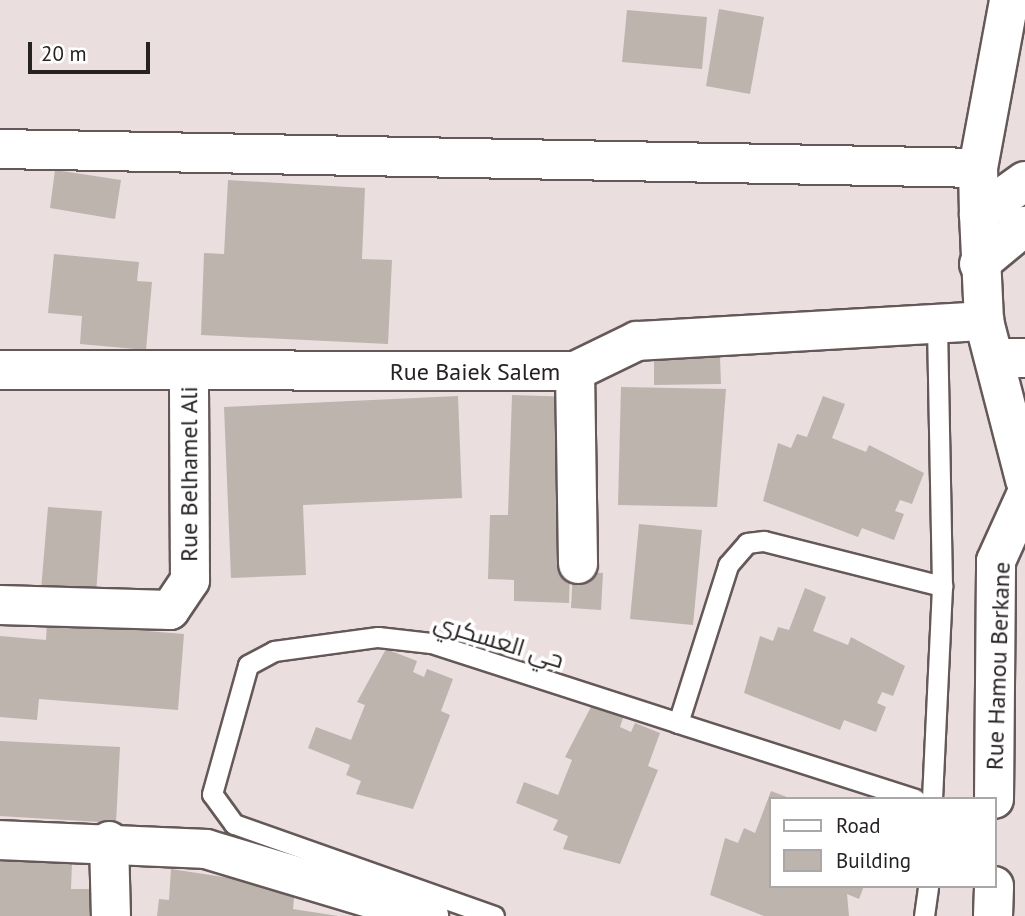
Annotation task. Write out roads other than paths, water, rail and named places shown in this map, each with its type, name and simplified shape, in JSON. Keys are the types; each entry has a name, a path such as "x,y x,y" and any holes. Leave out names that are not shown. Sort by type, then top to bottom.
{"street":[{"path":"1009,0 978,168 979,264 984,321 1010,358 1025,480"},
{"path":"0,149 978,168"},
{"path":"979,214 1025,181"},
{"path":"979,264 1025,226"},
{"name":"Rue Baiek Salem","path":"0,370 189,373 575,371 637,341 937,328 984,321"},
{"path":"575,371 578,564"},
{"name":"Rue Belhamel Ali","path":"0,605 170,610 190,580 189,373"},
{"name":"Rue Hamou Berkane","path":"994,797 996,561 1025,497"},
{"path":"0,840 109,841 206,849 429,916"},
{"path":"109,841 111,916"},
{"path":"993,916 994,888"}],"lane":[{"path":"932,797 942,586 937,328"},
{"path":"909,797 678,723 728,565 747,543 764,541 942,586"},
{"name":"حي العسكري","path":"494,916 234,824 212,794 248,665 274,651 365,639 431,643 678,723"},
{"path":"924,916 928,888"}]}
